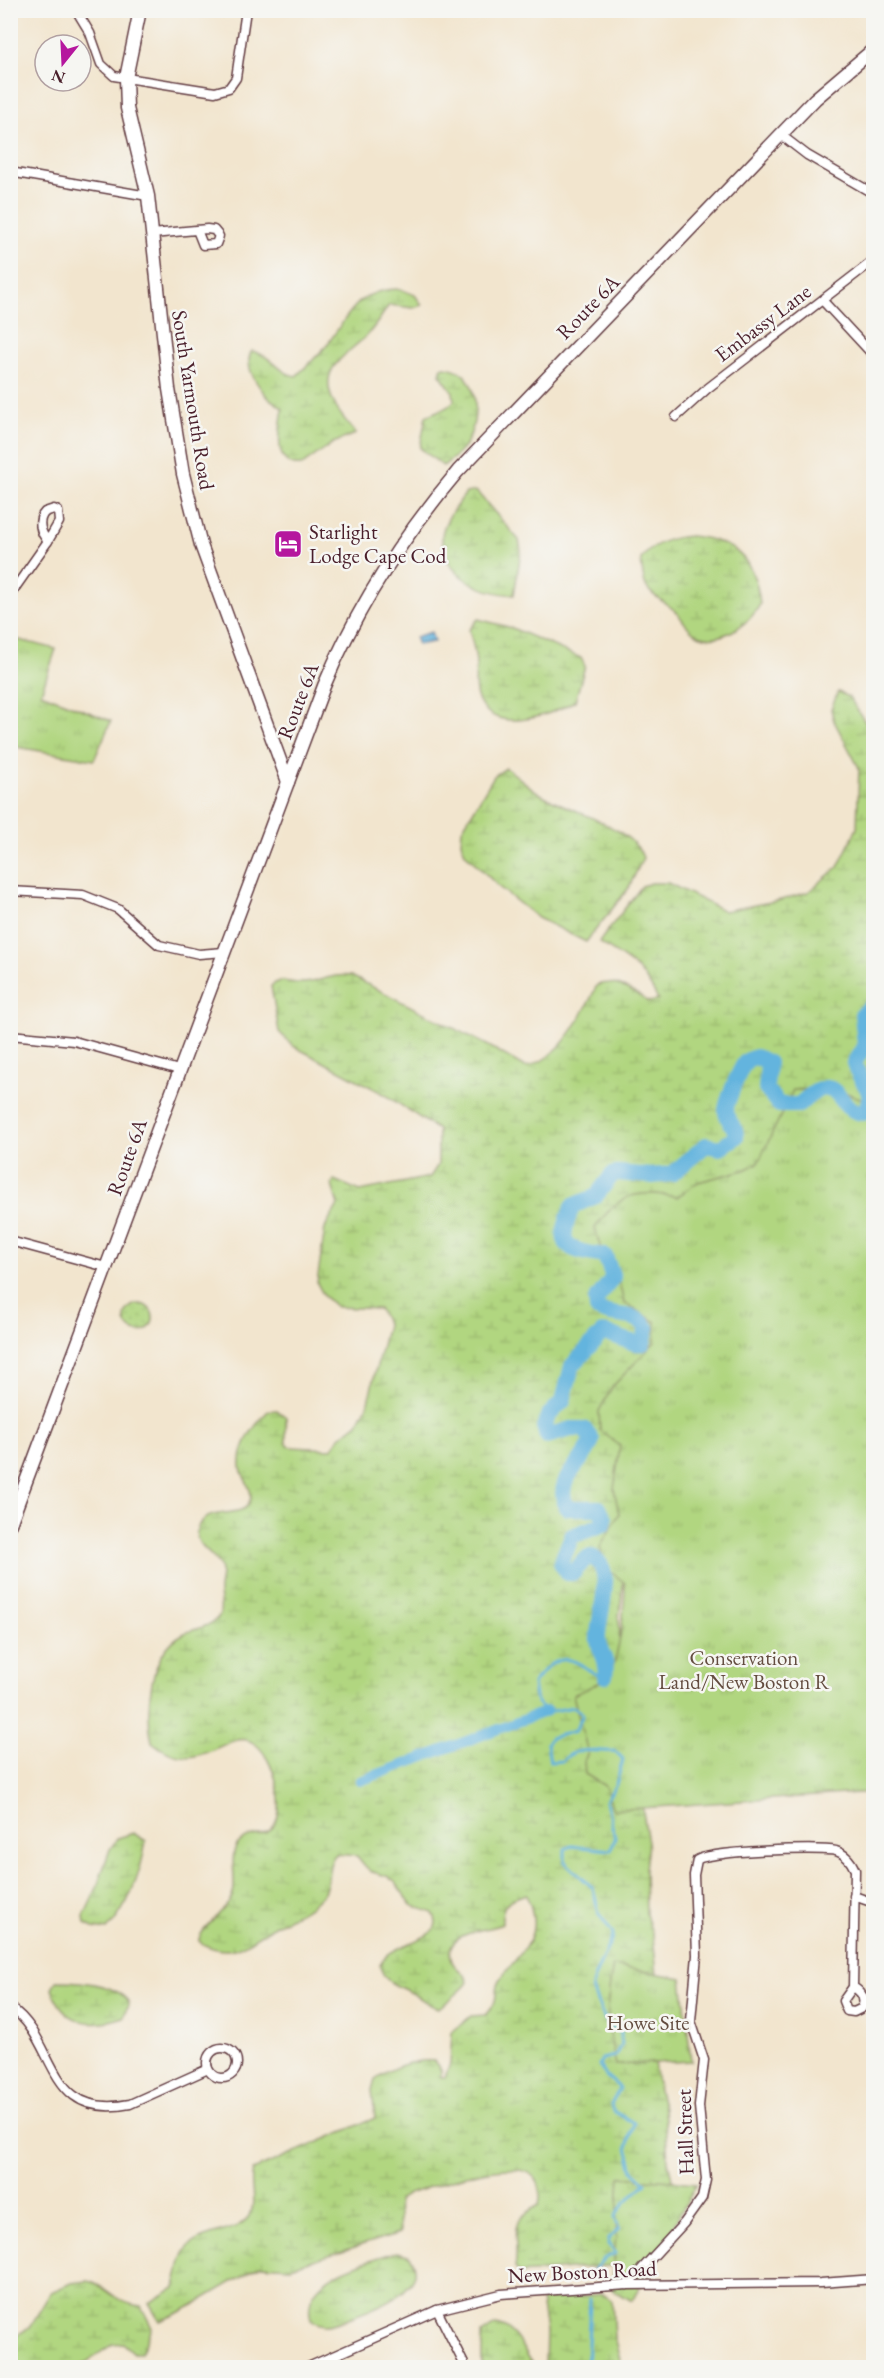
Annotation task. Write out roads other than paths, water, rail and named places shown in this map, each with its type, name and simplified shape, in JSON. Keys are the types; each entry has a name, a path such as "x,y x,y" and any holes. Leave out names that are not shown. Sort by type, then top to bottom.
{"main road":[{"name":"South Yarmouth Road","path":"140,10 126,78 130,129 148,196 169,388 193,520 288,782"},
{"name":"Route 6A","path":"10,1524 324,686 348,631 440,492 520,405 815,99 873,49"}],"street":[{"path":"76,10 90,33 101,64 114,76 215,92 232,85 236,78 246,10"},
{"path":"781,135 807,155 873,194"},
{"path":"10,172 148,196"},
{"path":"152,234 197,230"},
{"name":"Embassy Lane","path":"676,417 708,388 873,261"},
{"path":"823,301 873,356"},
{"path":"10,595 48,541"},
{"path":"10,891 83,895 118,909 152,940 170,949 199,954 224,952"},
{"path":"10,1035 74,1041 179,1070"},
{"path":"10,1241 106,1267"},
{"name":"Hall Street","path":"627,2285 684,2223 702,2198 704,2189 706,2169 699,2106 704,2060 691,2020 696,1974 694,1866 699,1857 837,1851 846,1856 855,1870 854,1896"},
{"path":"853,1987 854,1896 873,1902"},
{"path":"10,2007 27,2023 58,2081 90,2103 117,2107 130,2104 208,2069"},
{"name":"New Boston Road","path":"306,2367 436,2310 501,2294 627,2285 821,2283 873,2279"},
{"path":"436,2310 466,2367"}],"water":[{"path":"431,632 434,642 418,645 415,637"}],"waterway":[{"path":"605,1676 605,1661 598,1641 604,1596 604,1573 600,1563 592,1557 586,1558 573,1573 567,1573 561,1563 572,1536 604,1524 605,1519 599,1508 567,1508 563,1497 566,1480 592,1440 584,1429 571,1429 547,1436 544,1427 548,1416 563,1401 572,1366 602,1333 643,1343 647,1328 637,1319 597,1309 596,1300 613,1277 605,1256 581,1251 567,1244 565,1230 573,1206 596,1196 612,1175 618,1173 652,1176 672,1174 706,1145 720,1148 736,1137 726,1108 742,1068 746,1061 752,1058 756,1057 768,1063 766,1089 779,1105 799,1105 813,1093 830,1089 836,1092 846,1105 863,1113 869,1093 854,1063 865,1045 862,1014 874,1004"},
{"path":"590,2275 603,2259 616,2253 608,2244 609,2238 619,2229 615,2217 625,2202 646,2183 633,2171 627,2147 634,2123 613,2111 611,2105 620,2088 606,2076 599,2065 602,2059 615,2056 621,2045 621,2031 610,2027 606,2022 592,1987 594,1977 613,1934 599,1914 593,1888 565,1862 565,1849 571,1846 611,1850 615,1838 606,1801 616,1784 623,1759 615,1751 587,1750 574,1753 562,1761 550,1762 547,1743 550,1738 575,1731 583,1714 573,1707 553,1711 541,1708 535,1697 533,1684 547,1667 565,1659 572,1660 595,1674 605,1676"},
{"path":"360,1781 547,1711"},
{"path":"587,2368 590,2299"}],"place":[{"name":"Starlight Lodge Cape Cod","path":"288,544"}],"park label":[{"name":"Conservation Land/New Boston R","path":"744,1670"},
{"name":"Howe Site","path":"648,2023"}]}
